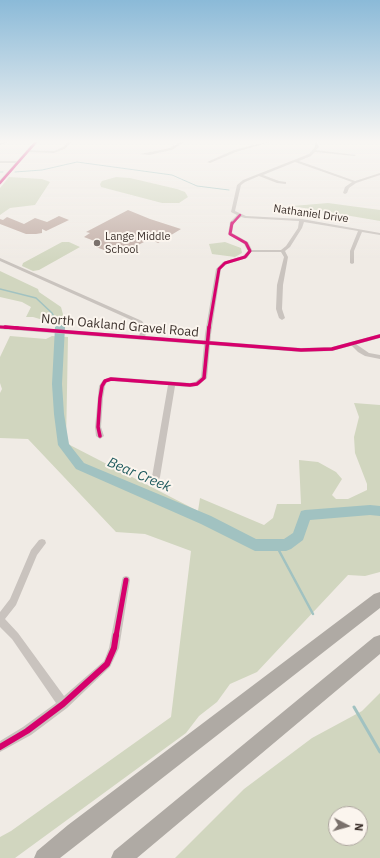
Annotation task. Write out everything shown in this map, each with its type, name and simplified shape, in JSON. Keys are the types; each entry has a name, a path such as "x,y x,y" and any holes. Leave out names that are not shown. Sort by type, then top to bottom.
{"highway":[{"path":"44,858 75,832 380,599"},
{"path":"121,858 380,643"}],"street":[{"path":"244,182 238,185 233,212 240,215 232,222 230,234 246,243 250,251"},
{"path":"278,182 285,183"},
{"path":"345,193 346,187 355,182"},
{"name":"Nathaniel Drive","path":"240,215 302,220 380,234"},
{"path":"250,251 282,251 288,247 300,228 302,220"},
{"path":"352,263 352,251 361,230"},
{"path":"100,436 98,427 102,386 105,381 111,379 172,384 197,384 204,378 219,269 225,263 245,257 250,251"},
{"path":"282,251 286,257 280,284 279,309 282,318"},
{"path":"0,259 140,322 144,328 142,337"},
{"name":"North Oakland Gravel Road","path":"0,327 302,350 332,349 380,336"},
{"path":"353,344 367,355 380,357"},
{"path":"156,478 172,384"},
{"path":"42,543 34,553 13,602 0,620 15,636 63,704"},
{"path":"0,747 26,732 63,704 107,664 114,648 126,580"}],"green space":[{"path":"5,182 50,182 35,205 10,208 0,215 0,188"},
{"path":"101,182 147,182 177,189 185,192 188,197 179,203 162,203 101,187"},
{"path":"328,203 380,210 380,221 292,206"},
{"path":"62,242 69,242 80,247 39,270 33,271 22,266 23,263"},
{"path":"225,242 241,248 242,253 235,257 212,254 209,244"},
{"path":"0,271 38,289 39,292 61,307 64,318 60,323 33,317 26,317 31,307 22,302 0,297"},
{"path":"10,336 46,339 52,336 68,337 66,443 198,511 200,498 264,525 273,518 277,504 301,504 299,460 318,462 336,472 342,479 332,495 336,499 348,499 367,490 367,484 355,453 354,437 359,417 354,403 380,405 380,572 365,576 348,575 257,672 230,684 217,702 199,716 186,733 15,858 0,858 0,837 11,831 171,717 191,551 145,534 116,532 28,439 0,438 0,393 2,389 0,383 0,357"},
{"path":"380,693 380,858 175,858 244,789 312,738 362,711"}],"building":[{"path":"128,210 181,229 158,243 150,239 126,251 120,249 112,253 96,247 102,244 84,237 90,233 86,232"},
{"path":"59,216 69,220 46,231 42,229 42,233 36,234 26,234 0,224 0,219 3,220 7,217 24,224 35,218 47,222"}],"waterway":[{"path":"188,182 197,186 229,190"},
{"name":"Bear Creek","path":"0,289 36,298 52,313 60,327"},
{"name":"Bear Creek","path":"60,327 57,384 59,414 64,445 80,466 206,520 255,545 286,545 298,536 305,515 370,510 380,511"},
{"path":"276,545 313,614"},
{"path":"354,707 380,752"}],"cycle path":[{"path":"100,436 98,427 100,398 102,386 105,381 111,379 190,385 197,384 204,378 208,334 219,269 225,263 245,257 250,251 246,243 230,234 232,222 240,215"},
{"path":"0,327 301,350 332,349 380,336"},
{"path":"0,747 27,731 63,704 107,664 114,648 126,580"}],"place":[{"name":"Lange Middle School","path":"97,243"}]}
